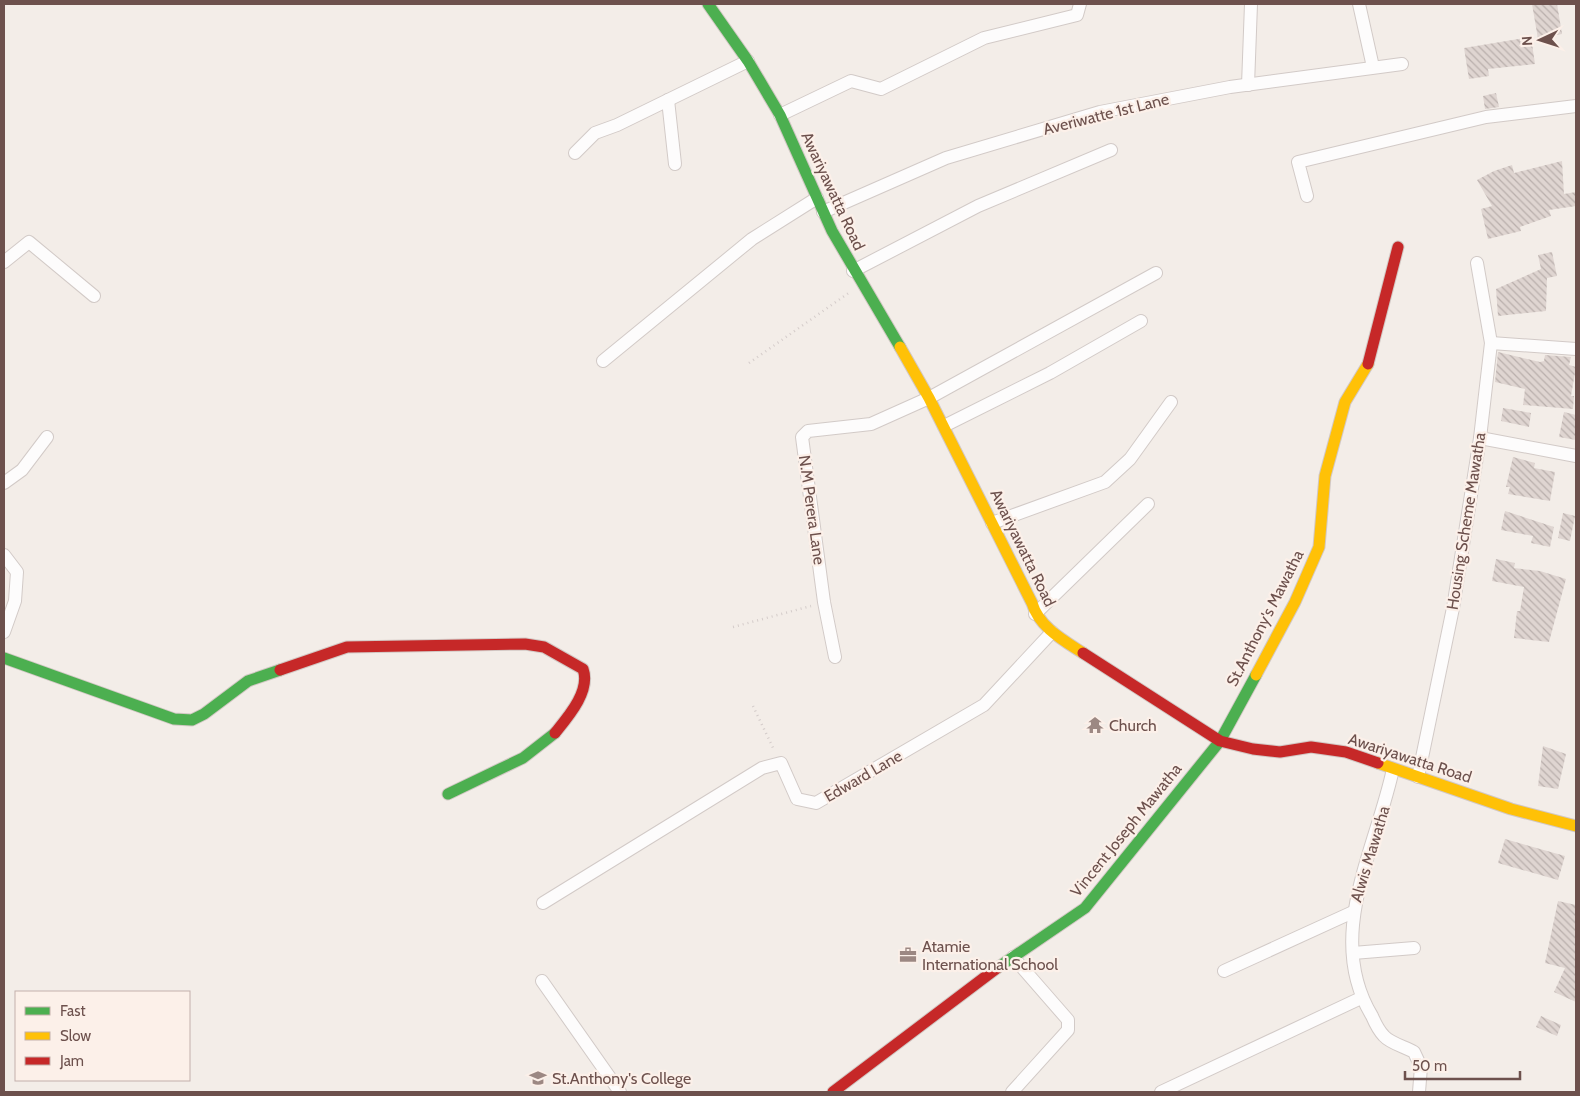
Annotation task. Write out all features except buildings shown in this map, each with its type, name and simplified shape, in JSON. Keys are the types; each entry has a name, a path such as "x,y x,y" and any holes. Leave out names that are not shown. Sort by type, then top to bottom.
{"street":[{"name":"Awariyawatta Road","path":"708,4 748,61 780,115 816,198 853,271 862,283 944,426 1032,603 1035,614 1052,632 1220,740 1253,749 1280,752 1312,747 1346,752 1511,809 1576,826"},
{"path":"780,115 851,81 881,89 984,38 1077,16 1080,4"},
{"path":"1248,84 1251,4"},
{"path":"1359,4 1373,67"},
{"path":"576,153 595,133 617,125 748,61"},
{"name":"Averiwatte 1st Lane","path":"823,212 946,158 1100,112 1248,84 1402,64"},
{"path":"668,100 676,164"},
{"path":"1307,196 1298,162 1486,118 1576,106"},
{"path":"853,271 978,206 1111,150"},
{"path":"603,361 752,239 816,198"},
{"path":"4,262 29,242 94,296"},
{"name":"St.Anthony's Mawatha","path":"1220,740 1295,602 1319,547 1325,476 1345,402 1368,365 1398,247"},
{"name":"Housing Scheme Mawatha","path":"1418,777 1453,608 1480,438 1491,343 1477,263"},
{"path":"929,398 1156,272"},
{"path":"944,426 1050,373 1141,321"},
{"path":"1491,343 1576,349"},
{"name":"N.M Perera Lane","path":"834,657 824,602 802,437 808,431 871,424 929,398"},
{"path":"992,524 1104,482 1130,460 1171,402"},
{"path":"4,483 22,470 47,437"},
{"path":"1480,438 1576,456"},
{"path":"1035,614 1148,504"},
{"path":"4,555 18,572 15,601 4,632"},
{"name":"Edward Lane","path":"781,763 797,799 816,803 984,705 1052,632"},
{"path":"4,658 174,719 192,720 204,714 248,681 347,647 536,645 583,669 585,678 576,706 547,743 518,762 448,794"},
{"name":"Vincent Joseph Mawatha","path":"833,1092 983,977 1085,908 1148,827 1220,740"},
{"path":"543,903 762,768 781,763"},
{"name":"Alwis Mawatha","path":"1393,769 1386,803 1358,886 1353,912 1353,953 1361,998 1384,1037 1414,1052 1421,1067 1419,1092"},
{"path":"1224,971 1353,912"},
{"path":"1353,953 1414,948"},
{"path":"1012,1092 1068,1030 1068,1020 1013,957"},
{"path":"542,981 620,1092"},
{"path":"1161,1092 1361,998"}],"path":[{"path":"749,363 862,283"},
{"path":"733,627 824,602"},
{"path":"753,706 781,763"}],"traffic: fast":[{"path":"708,4 748,61 780,115 832,231 900,347"},
{"path":"4,658 174,719 192,720 204,714 248,681 280,670"},
{"path":"997,968 1085,908 1220,741 1256,675"},
{"path":"448,794 523,758 555,733"}],"traffic: slow":[{"path":"900,347 929,398 1035,612 1053,632 1083,653"},
{"path":"1256,675 1295,602 1319,547 1325,476 1345,402 1368,364"},
{"path":"1378,763 1511,809 1576,826"}],"traffic: jam":[{"path":"1368,364 1398,247"},
{"path":"280,670 347,647 525,644 544,647 583,669 585,677 584,686 577,703 555,733"},
{"path":"1083,653 1220,741 1253,749 1280,752 1311,747 1346,752 1378,763"},
{"path":"833,1092 997,968"}],"place":[{"name":"Church","path":"1095,725"},
{"name":"Atamie International School","path":"908,955"},
{"name":"St.Anthony's College","path":"538,1078"}]}
